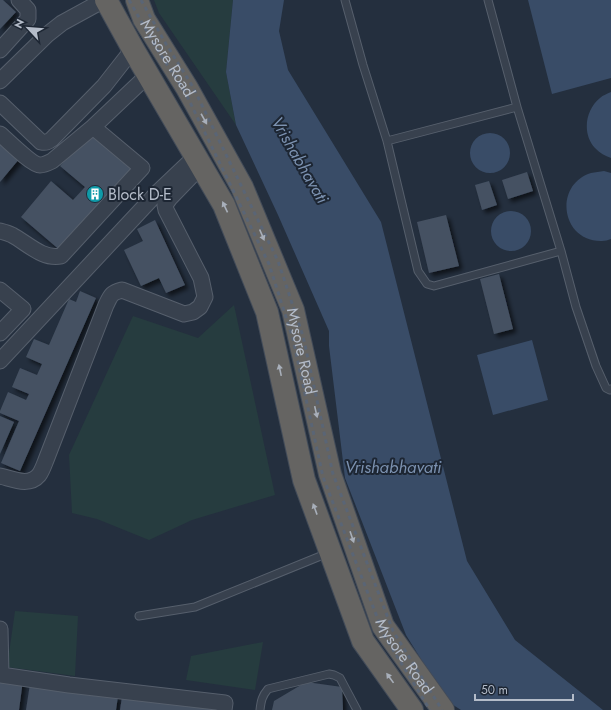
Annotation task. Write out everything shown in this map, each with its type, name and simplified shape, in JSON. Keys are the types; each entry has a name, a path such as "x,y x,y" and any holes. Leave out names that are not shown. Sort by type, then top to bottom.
{"highway":[{"name":"Mysore Road","path":"105,0 224,205 267,312 304,480 363,641 412,710"},
{"name":"Mysore Road","path":"137,0 144,19 187,88 242,188 293,310 330,474 383,626 443,710"}],"street":[{"path":"0,50 28,20 28,10 19,0"},
{"path":"0,80 48,34 62,23 105,0"},
{"path":"0,104 41,142 48,142 104,86 133,49"},
{"path":"0,134 28,158 39,165 52,162 93,127 148,75"},
{"path":"0,231 12,235 46,255 57,257 61,256 142,168 93,127"},
{"path":"0,362 161,199 170,198 199,161"},
{"path":"0,476 22,482 32,481 39,474 46,460 106,305 110,296 114,292 122,290 184,314 193,312 200,307 205,297 201,278 161,199"},
{"path":"0,290 23,309 0,333"},
{"path":"0,629 1,675 69,685 225,703 224,710"}],"lane":[{"path":"345,0 363,65 387,141 418,271 427,284 434,286 562,251"},
{"path":"488,0 517,107 562,251 576,307 596,366 606,388 611,389"},
{"path":"387,141 517,107"},
{"path":"140,616 195,607 330,552"},
{"path":"260,710 263,695 268,689 329,674 340,678 357,710"}],"green space":[{"path":"154,0 233,0 226,72 236,125 159,13"},
{"path":"234,305 275,495 192,520 149,540 97,519 72,513 69,455 133,316 198,338"},
{"path":"15,611 78,616 75,676 7,667"},
{"path":"263,642 255,690 186,680 191,656"}],"water":[{"name":"Vrishabhavati","path":"233,0 284,0 279,31 288,70 381,222 467,561 515,640 603,710 461,710 447,701 406,635 345,478 329,346 329,331 278,215 236,125 226,72"},
{"path":"528,0 611,0 611,78 552,94"},
{"path":"611,92 611,158 595,148 591,142 588,136 587,122 588,115 595,103 601,97"},
{"path":"490,133 498,135 504,139 508,145 510,153 508,161 504,167 498,171 490,173 482,171 476,167 472,161 470,153 472,145 476,139 482,135"},
{"path":"604,171 611,173 611,239 602,241 588,239 578,232 570,223 567,212 567,200 571,189 579,179 591,173"},
{"path":"511,211 519,213 525,217 529,223 531,231 529,239 525,245 519,249 511,251 503,249 497,245 493,239 491,231 493,223 497,217 503,213"},
{"path":"532,340 548,400 493,415 477,355"}],"building":[{"path":"0,0 3,0 16,12 0,29"},
{"name":"Block D-E","path":"89,133 132,170 62,252 21,217 51,181 73,200 85,187 60,166"},
{"path":"0,141 20,158 0,182"},
{"path":"527,172 533,191 508,199 502,180"},
{"path":"489,181 497,205 482,210 475,185"},
{"path":"446,215 459,266 429,273 417,222"},
{"path":"155,220 185,285 166,293 159,278 141,286 124,250 143,241 137,229"},
{"path":"499,274 513,329 494,334 480,279"},
{"path":"80,291 96,298 20,471 1,463 19,421 0,413 0,411 8,392 26,400 29,394 12,387 20,368 37,375 42,364 26,357 34,339 49,345 69,299 76,302"},
{"path":"0,416 14,422 0,454"},
{"path":"0,677 23,680 19,710 0,710"},
{"path":"306,682 342,687 343,710 272,710 274,701"},
{"path":"30,684 118,696 116,710 26,710"},
{"path":"122,697 212,709 212,710 120,710"}],"railway":[{"path":"129,0 157,49 185,92 269,264 293,339 323,477 384,635 430,710"},
{"path":"141,0 193,87 278,261 303,336 333,474 393,631 442,710"}],"place":[{"name":"Block D-E","path":"95,194"}]}
